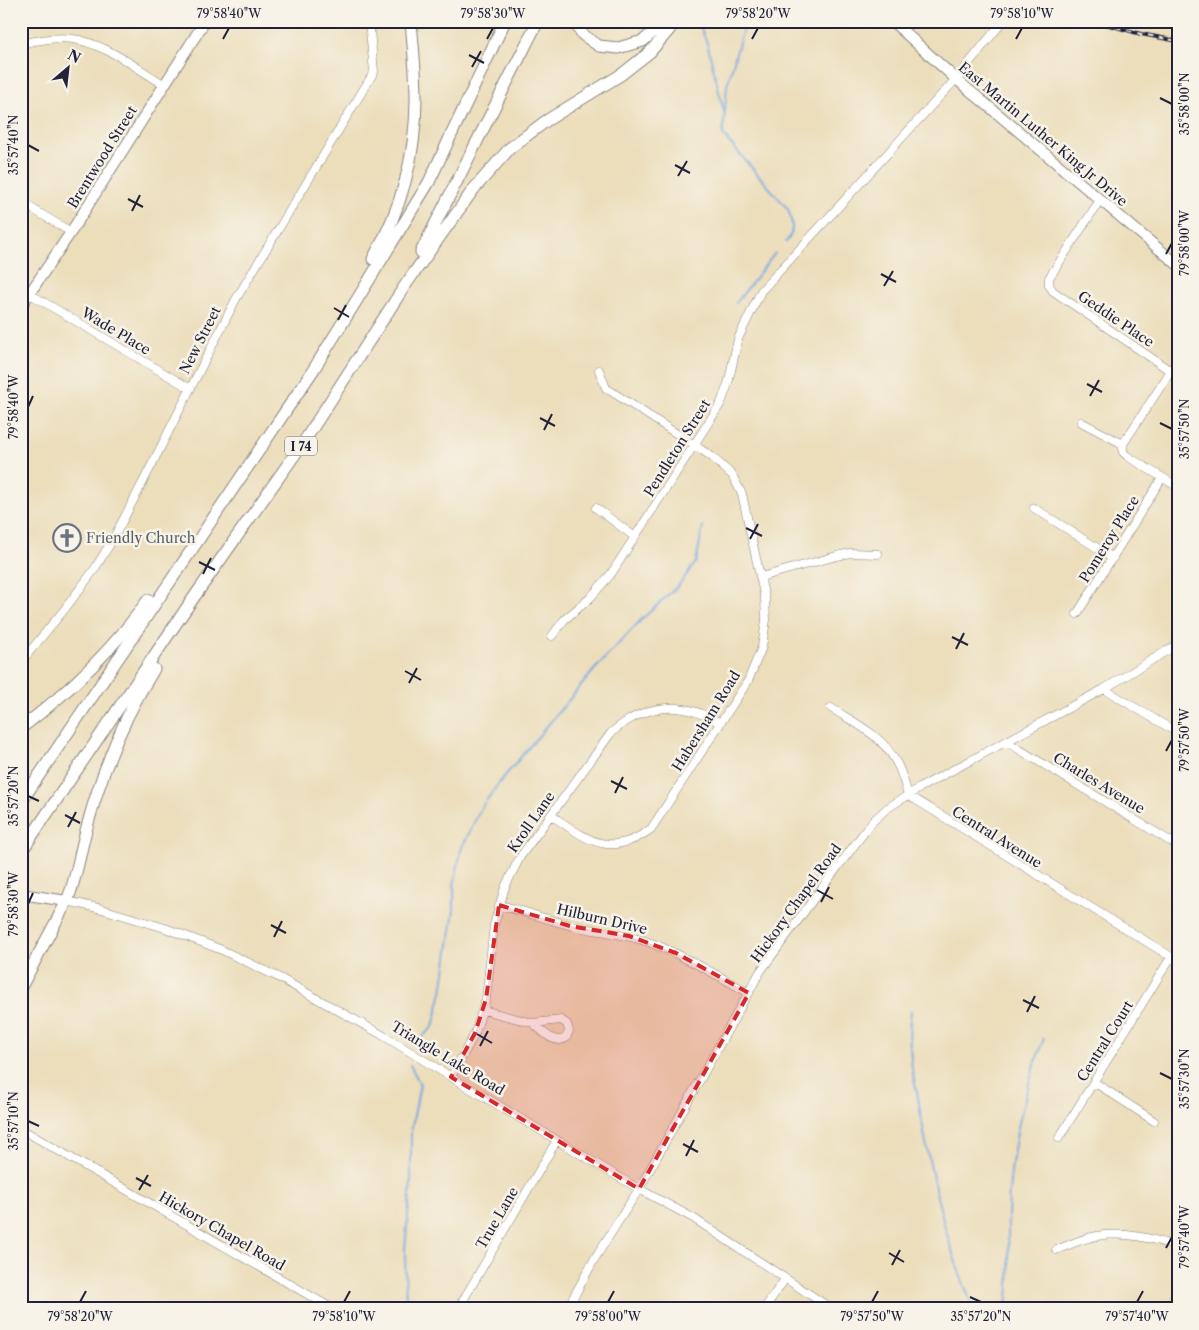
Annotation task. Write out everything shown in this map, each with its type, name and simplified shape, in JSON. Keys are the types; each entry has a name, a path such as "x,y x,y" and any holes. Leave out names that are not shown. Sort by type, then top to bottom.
{"highway":[{"path":"363,290 368,270 389,230 398,207 405,185 412,147 416,98 411,21"},
{"name":"I 74","path":"21,802 312,372 363,290 429,182 505,21"},
{"name":"I 74","path":"21,852 192,600 303,443 404,287 538,21"},
{"path":"574,21 583,35 599,46 618,48 643,41 665,21"},
{"path":"404,287 473,190 510,148 546,121 622,74 650,52 675,21"},
{"path":"21,728 62,695 90,669 136,617 170,567 191,550"},
{"path":"21,987 67,901 98,788 115,743 148,678 185,622 192,600"}],"main road":[{"name":"Brentwood Street","path":"21,306 71,232 163,84 205,21"},
{"name":"East Martin Luther King Jr Drive","path":"892,21 956,79 1178,265"},
{"name":"Triangle Lake Road","path":"21,894 67,901"}],"street":[{"name":"New Street","path":"21,662 94,570 138,490 236,299 374,72 369,21"},
{"name":"Pendleton Street","path":"552,636 564,620 590,598 610,574 721,403 728,384 738,339 761,291 956,79 1003,21"},
{"path":"21,44 57,39 78,39 99,47 163,84"},
{"name":"Geddie Place","path":"1100,200 1049,278 1049,285 1053,291 1178,376"},
{"path":"21,202 71,232"},
{"name":"Wade Place","path":"30,294 189,388"},
{"path":"1178,360 1123,444 1123,452 1126,456 1178,488"},
{"name":"Habersham Road","path":"551,815 584,838 598,843 621,844 641,837 652,829 748,682 762,647 766,620 765,598 761,577 742,494 732,475 711,456 606,388 599,370"},
{"path":"1081,422 1123,444"},
{"name":"Pomeroy Place","path":"1077,614 1162,478"},
{"path":"596,508 635,536"},
{"path":"1034,508 1113,558"},
{"path":"761,577 850,553 878,554"},
{"name":"Hickory Chapel Road","path":"567,1309 595,1258 639,1189 766,965 863,833 886,809 908,795 1104,689 1178,644"},
{"path":"1104,689 1178,733"},
{"name":"Kroll Lane","path":"451,1077 475,1033 483,1010 491,961 494,925 505,887 520,857 611,733 631,718 653,709 674,708 698,712 720,724"},
{"path":"831,708 877,737 890,751 897,763 908,795"},
{"name":"Charles Avenue","path":"1007,742 1178,846"},
{"name":"Central Avenue","path":"908,795 1175,959"},
{"name":"Triangle Lake Road","path":"67,901 102,909 165,928 222,950 327,1003 639,1189 693,1218 832,1309"},
{"name":"Hilburn Drive","path":"499,905 570,926 629,936 652,943 676,953 749,993"},
{"name":"Central Court","path":"1059,1138 1175,959"},
{"path":"483,1010 533,1023"},
{"path":"1094,1082 1154,1121"},
{"name":"Hickory Chapel Road","path":"21,1129 333,1309"},
{"name":"True Lane","path":"458,1309 557,1140"},
{"path":"1056,1250 1095,1236 1110,1235 1157,1240 1178,1248"},
{"path":"764,1309 785,1278"},
{"path":"1169,1309 1178,1289"}],"highlighted area":[{"path":"499,905 570,926 629,936 676,953 749,993 639,1189 451,1077 475,1033 486,999"}],"waterway":[{"path":"698,21 707,43 724,112"},
{"path":"745,21 727,86 723,135 788,209 792,231 786,242"},
{"path":"736,303 775,253"},
{"path":"418,1041 433,1027 442,992 454,910 454,885 461,850 481,808 499,783 595,669 640,621 679,585 696,562 703,526"},
{"path":"911,1011 909,1033 912,1069 933,1179 954,1258 974,1309"},
{"path":"1006,1309 1009,1274 1009,1194 1014,1149 1024,1103 1044,1038"},
{"path":"406,1309 405,1249 411,1183 411,1132 420,1084 410,1065"}],"railway":[{"path":"1095,21 1141,34 1178,41"}],"place":[{"name":"Friendly Church","path":"67,538"}]}
